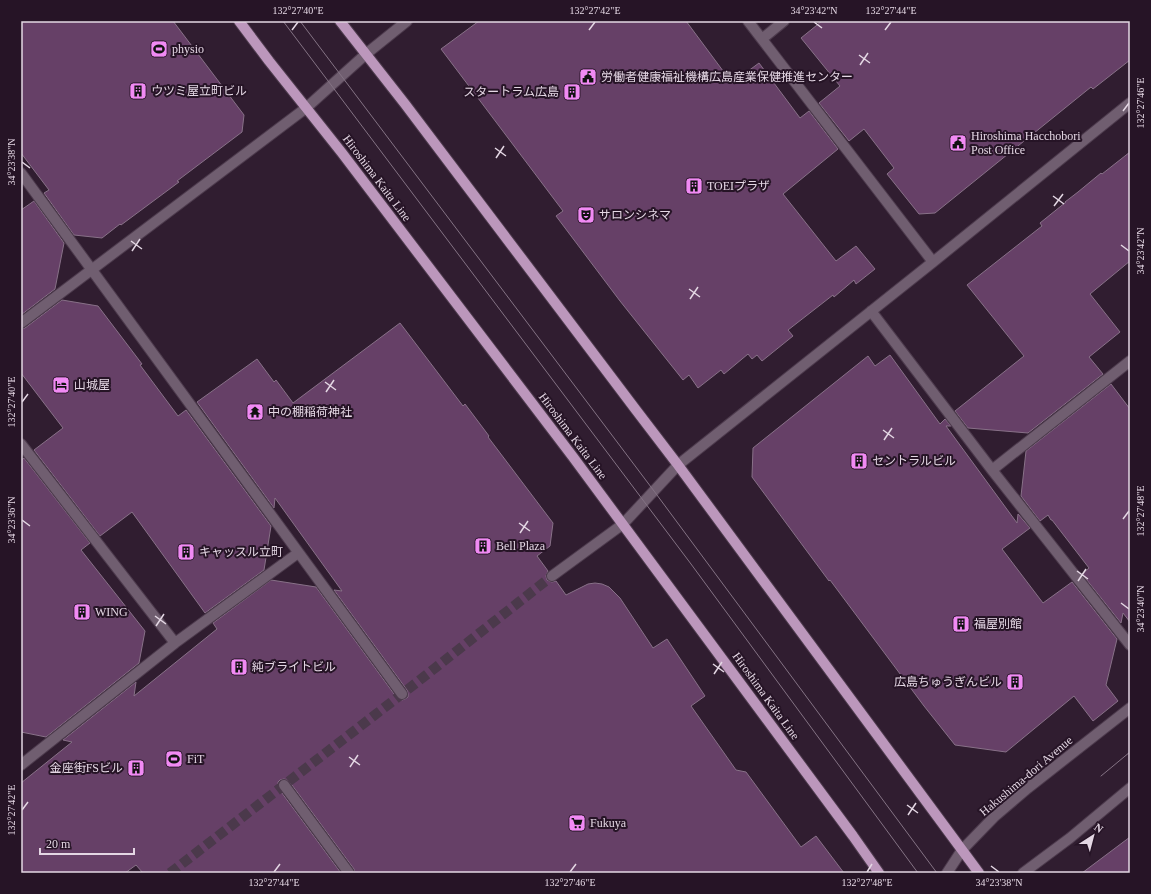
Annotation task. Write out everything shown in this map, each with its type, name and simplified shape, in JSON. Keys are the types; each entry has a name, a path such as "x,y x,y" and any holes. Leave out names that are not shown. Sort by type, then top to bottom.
{"main road":[{"name":"Hiroshima Kaita Line","path":"239,21 342,153 623,524 879,873"},
{"path":"340,21 410,110 678,464 979,873"}],"street":[{"path":"21,323 306,108 366,54 407,21"},
{"path":"748,21 933,262"},
{"path":"762,39 784,21"},
{"path":"552,576 623,524 678,464 933,262 1130,103"},
{"path":"21,174 402,694"},
{"path":"871,311 992,470 1130,645"},
{"path":"992,470 1130,361"},
{"path":"21,444 175,643"},
{"path":"21,764 175,643 298,552"},
{"name":"Hakushima-dori Avenue","path":"947,873 962,850 994,817 1028,788 1130,708"},
{"path":"284,785 349,873"},
{"path":"1023,873 1070,838 1130,788"}],"building":[{"path":"21,21 173,21 244,115 242,132 177,181 179,182 102,238 74,235 44,193 49,190 21,153"},
{"path":"479,21 686,21 732,83 759,63 800,118 809,111 838,149 783,194 836,261 856,246 875,269 856,284 854,280 834,297 833,295 788,330 793,336 762,361 757,355 752,359 748,354 724,374 721,370 698,388 689,375 683,380 620,301 556,216 563,211 441,49"},
{"path":"822,21 1130,21 1130,60 1093,89 1091,87 935,213 919,214 887,174 894,168 864,129 849,141 819,103 840,86 801,38"},
{"path":"1130,152 1130,261 1090,294 1120,332 1089,357 1103,374 1028,433 968,428 955,411 1024,356 967,285 1042,226 1040,223 1065,202"},
{"path":"34,201 64,243 55,289 21,315 21,210"},
{"path":"62,300 98,306 142,364 140,365 178,416 186,410 271,526 264,570 205,613 132,512 100,536 34,450 63,428 21,373 21,329 25,328"},
{"path":"400,323 463,406 465,404 553,523 550,546 537,556 548,571 546,576 547,580 552,582 556,581 566,595 588,584 602,584 609,587 620,598 653,648 667,639 705,696 691,706 736,770 746,772 801,847 816,836 844,873 355,873 354,869 289,781 284,779 278,782 279,789 341,873 143,873 136,865 125,873 21,873 21,783 72,742 63,740 136,682 134,696 217,629 213,623 271,580 316,587 397,698 402,700 408,697 407,690 334,590 342,591 275,498 274,508 197,402 257,359 274,382 276,380 293,403"},
{"path":"890,355 940,424 945,419 951,426 946,426 1017,523 1018,514 1030,528 1002,549 1043,603 1072,582 1117,639 1106,685 1118,701 1093,721 1074,696 1006,752 955,745 830,580 829,581 752,477 753,448 868,356 875,366"},
{"path":"1111,384 1130,409 1130,622 1123,613 1121,623 1082,574 1089,568 1052,520 1048,515 1040,521 1021,496 1026,451"},
{"name":"WING","path":"24,458 90,543 81,550 145,631 139,663 46,737 21,732 21,460"},
{"path":"1130,837 1130,873 1082,873"}],"tunnel":[{"path":"170,873 552,576"}],"tram line":[{"path":"283,21 691,564 918,873"},
{"path":"300,21 654,491 937,873"},
{"path":"1101,776 1130,752"}],"place":[{"name":"physio","path":"159,49"},
{"name":"労働者健康福祉機構広島産業保健推進センター","path":"588,77"},
{"name":"ウツミ屋立町ビル","path":"138,91"},
{"name":"スタートラム広島","path":"572,92"},
{"name":"Hiroshima Hacchobori Post Office","path":"958,143"},
{"name":"TOEIプラザ","path":"694,186"},
{"name":"サロンシネマ","path":"586,215"},
{"name":"山城屋","path":"61,385"},
{"name":"中の棚稲荷神社","path":"255,412"},
{"name":"セントラルビル","path":"859,461"},
{"name":"Bell Plaza","path":"483,546"},
{"name":"キャッスル立町","path":"186,552"},
{"name":"WING","path":"82,612"},
{"name":"福屋別館","path":"961,624"},
{"name":"純ブライトビル","path":"239,667"},
{"name":"広島ちゅうぎんビル","path":"1015,682"},
{"name":"FiT","path":"174,759"},
{"name":"金座街FSビル","path":"136,768"},
{"name":"Fukuya","path":"577,823"}]}
